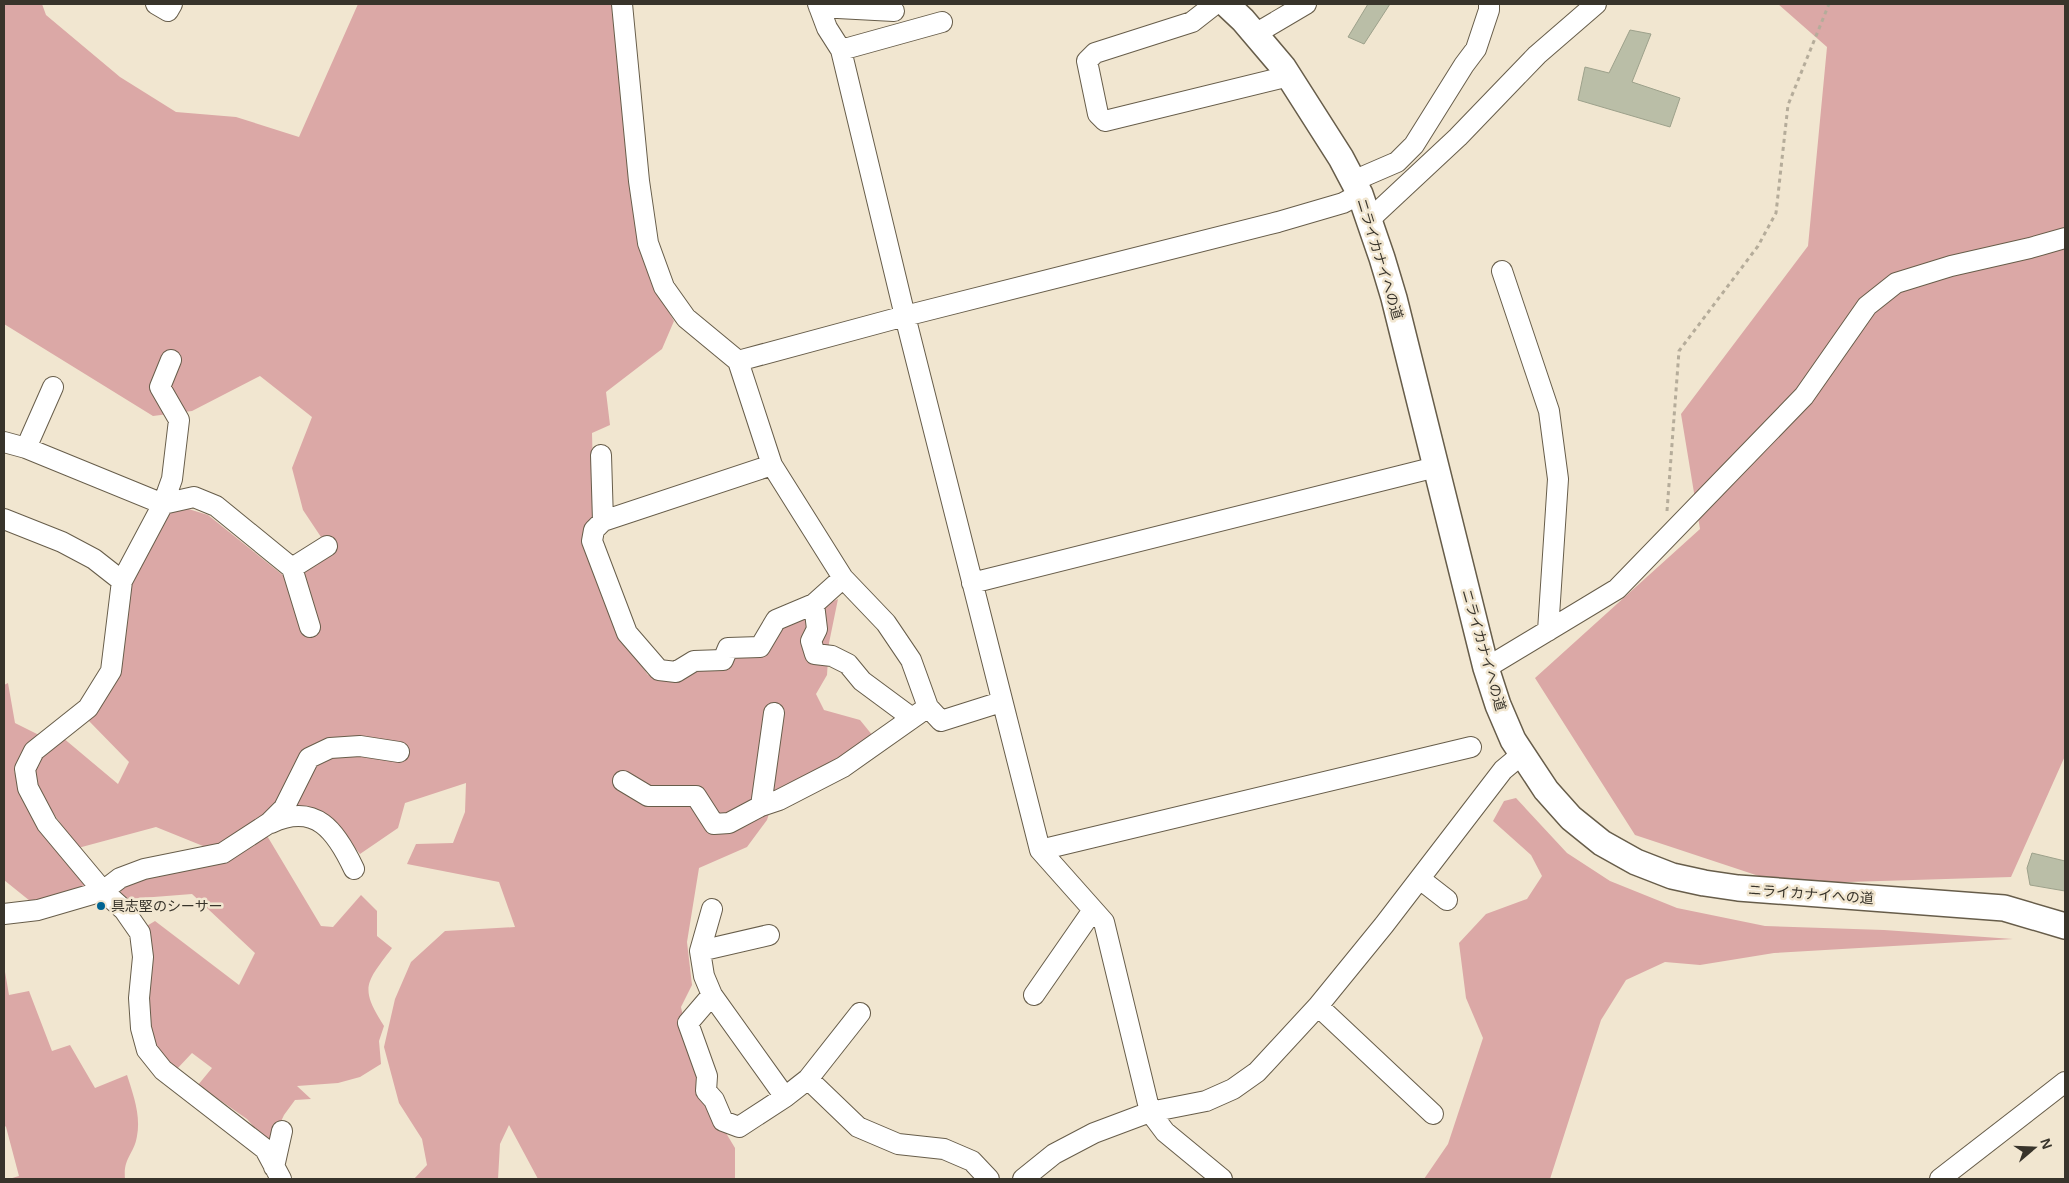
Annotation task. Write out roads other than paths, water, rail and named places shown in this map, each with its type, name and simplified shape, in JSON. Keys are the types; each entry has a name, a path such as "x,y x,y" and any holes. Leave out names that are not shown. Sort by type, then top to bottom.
{"main road":[{"name":"ニライカナイへの道","path":"1226,4 1255,34 1289,76 1341,158 1356,188 1369,220 1394,298 1486,668 1498,705 1521,755 1546,790 1571,818 1619,853 1672,876 1738,888 2004,908 2065,926"}],"street":[{"path":"156,4 168,10 172,4"},
{"path":"622,4 648,243 664,287 686,318 738,361 772,465 843,578 886,623 912,660 920,712"},
{"path":"1215,4 1192,22 1095,53 1087,61 1098,114 1105,121 1289,76"},
{"path":"1255,34 1306,4"},
{"path":"738,361 905,316 1278,222 1343,203 1356,188 1397,162 1414,145 1476,49 1489,10 1488,4"},
{"path":"1369,220 1458,137 1538,55 1596,4"},
{"path":"894,11 818,5 826,28 841,50 1001,702 1040,850 1104,922 1150,1112 1165,1132 1222,1179"},
{"path":"841,50 942,22"},
{"path":"1486,668 1617,589 1804,396 1867,306 1896,283 1951,266 2065,238"},
{"path":"1502,271 1549,411 1558,479 1548,631"},
{"path":"171,360 160,387 180,420 172,479 163,504 122,581 111,672 88,708 34,750 25,769 28,788 47,824 103,891 124,910 140,934 143,957 139,998 141,1028 147,1050 163,1070 265,1149 277,1173"},
{"path":"26,448 53,387"},
{"path":"4,442 26,448 163,504 194,497 216,506 292,568 310,627"},
{"path":"600,455 603,521"},
{"path":"772,465 603,521 594,530 592,541 627,633 659,670 676,672 694,661 723,660 728,648 760,647 776,620 814,604 843,578"},
{"path":"972,582 1436,467"},
{"path":"4,519 62,542 94,559 122,581"},
{"path":"292,568 327,546"},
{"path":"814,604 817,629 811,642 815,654 832,656 848,664 862,681 920,712 941,721 1001,702"},
{"path":"623,781 648,796 696,796 714,824 729,823 843,767 920,712"},
{"path":"761,806 774,713"},
{"path":"269,824 284,808 309,758 330,748 360,746 399,752"},
{"path":"1040,850 1471,747"},
{"path":"1022,1179 1054,1154 1094,1133 1150,1112 1206,1101 1233,1089 1257,1072 1318,1006 1420,879 1503,770 1521,755"},
{"path":"4,914 38,910 103,891 120,878 144,869 223,854 269,824 284,817 295,815 313,818 326,824 344,847 354,869"},
{"path":"1420,879 1447,900"},
{"path":"712,909 700,952 704,976 712,995 785,1097"},
{"path":"1034,995 1093,910"},
{"path":"700,952 769,935"},
{"path":"712,995 688,1023 708,1076 706,1091 714,1100 723,1121 738,1127 785,1097 808,1079 860,1013"},
{"path":"1318,1006 1433,1114"},
{"path":"808,1079 858,1128 898,1144 944,1149 972,1161 989,1179"},
{"path":"1940,1179 2065,1082"},
{"path":"277,1173 282,1131"}],"place":[{"name":"具志堅のシーサー","path":"101,906"}]}
